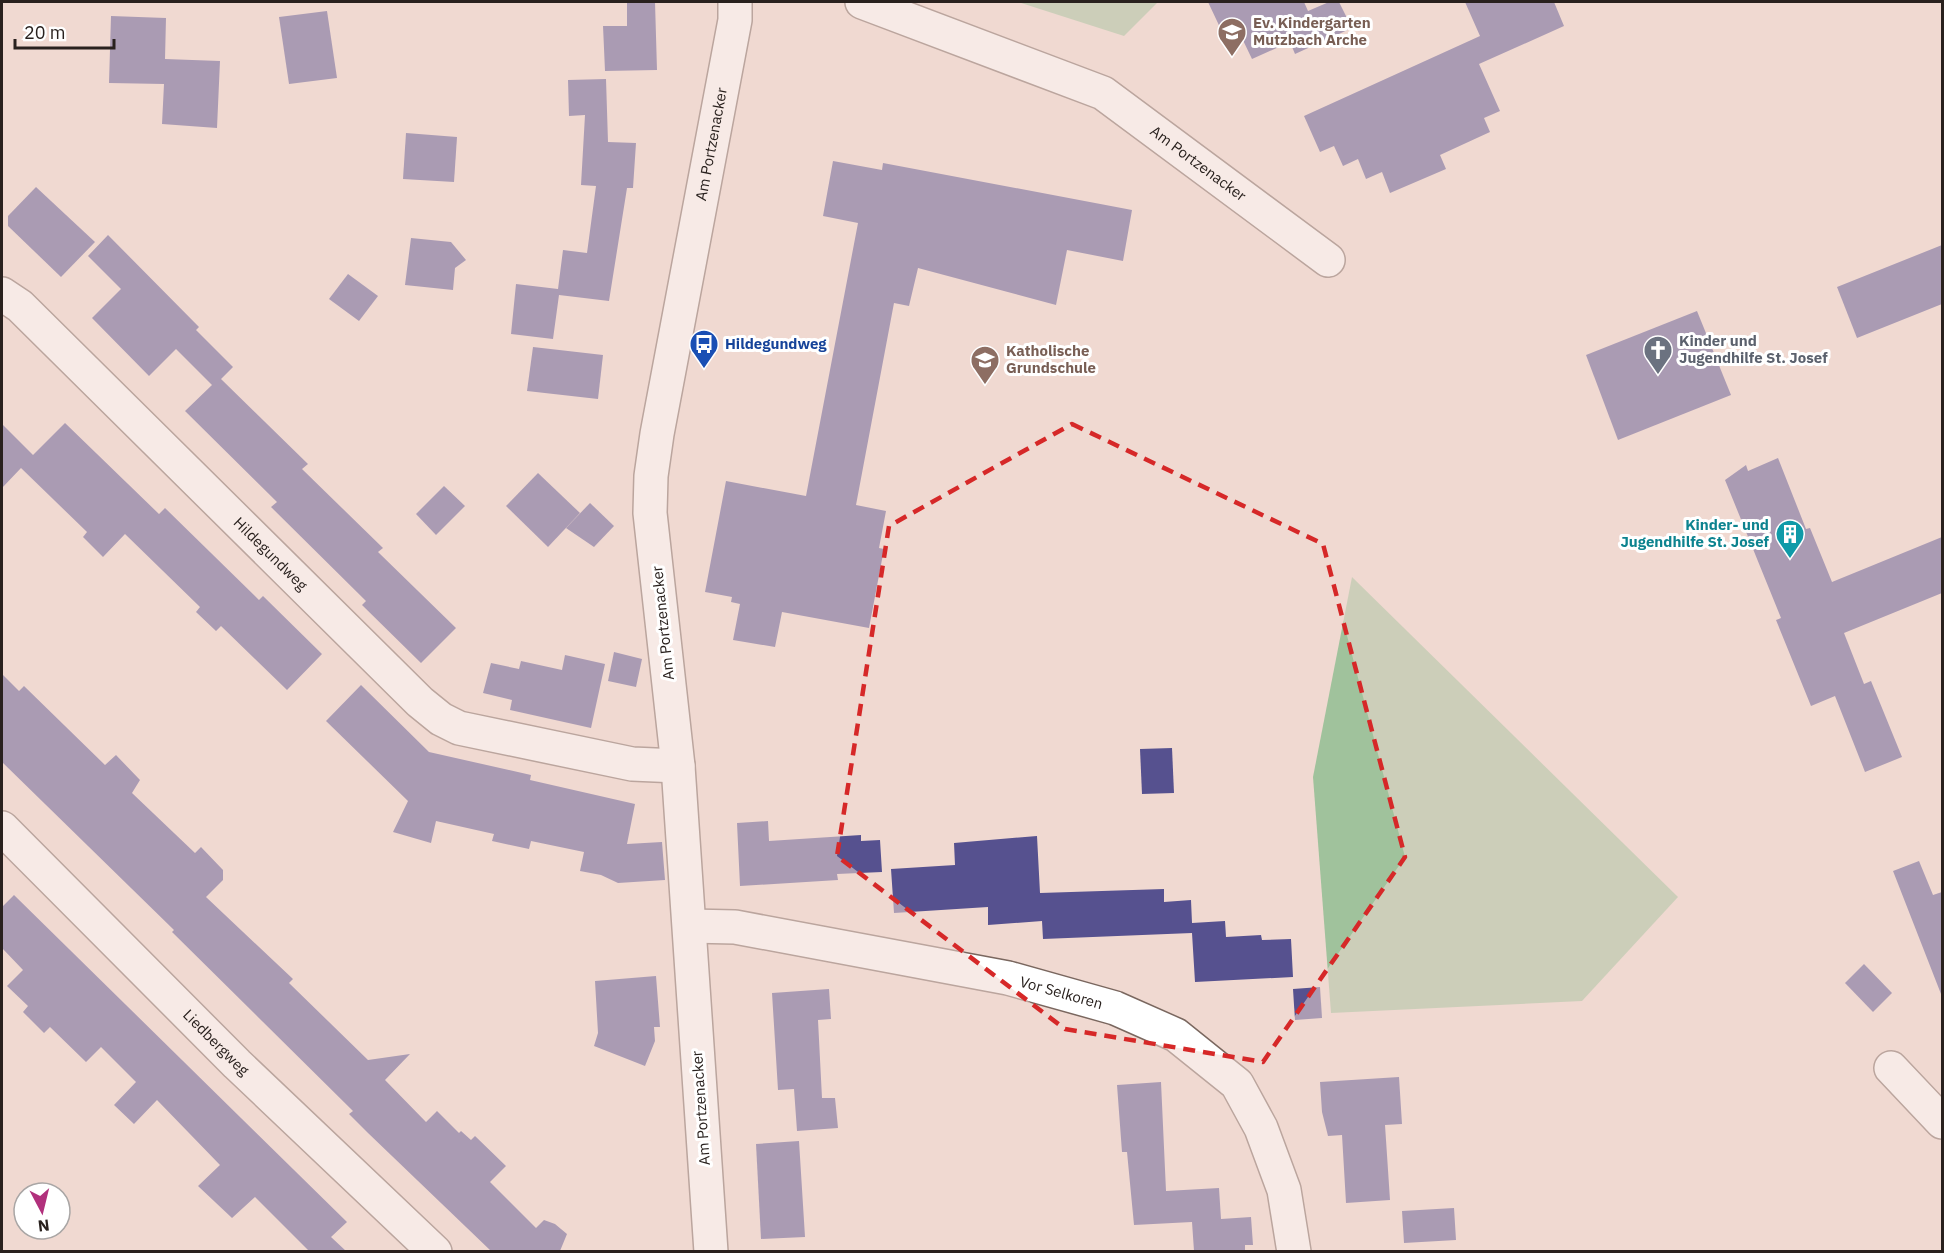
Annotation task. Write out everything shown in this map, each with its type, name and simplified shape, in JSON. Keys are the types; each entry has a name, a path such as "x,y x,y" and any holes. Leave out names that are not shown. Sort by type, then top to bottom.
{"street":[{"name":"Am Portzenacker","path":"711,1251 678,766 650,513 651,476 735,20 735,2"},
{"name":"Am Portzenacker","path":"861,2 1103,93 1328,261"},
{"name":"Hildegundweg","path":"2,294 20,306 420,702 441,719 459,728 632,764 678,766"},
{"name":"Liedbergweg","path":"2,828 237,1064 435,1251"},
{"name":"Vor Selkoren","path":"690,926 735,927 1008,978 1115,1008 1176,1035 1237,1084 1262,1128 1284,1190 1294,1251"},
{"path":"1892,1068 1942,1122"}],"highlighted area":[{"path":"1072,424 1323,544 1405,857 1263,1062 1065,1029 837,856 889,526"}],"green space":[{"path":"1018,2 1158,2 1124,36"},
{"path":"1352,577 1678,897 1582,1001 1331,1013 1313,777"}],"building":[{"path":"627,2 655,2 657,70 605,71 603,26 627,26"},
{"path":"1208,2 1304,2 1308,11 1329,2 1339,2 1352,28 1295,54 1290,42 1252,59 1239,32 1225,38"},
{"path":"1465,2 1554,2 1564,26 1479,64 1500,111 1484,118 1490,132 1440,155 1446,169 1390,193 1382,172 1366,179 1358,159 1343,166 1334,146 1320,152 1304,116 1480,36"},
{"path":"327,11 337,78 289,84 279,17"},
{"path":"111,16 166,18 165,59 220,61 217,128 162,124 164,84 109,83"},
{"path":"606,79 608,142 636,143 633,188 627,188 609,301 559,295 553,339 511,334 516,284 558,289 563,250 587,253 596,186 581,185 585,115 569,116 568,80"},
{"path":"406,133 457,137 454,182 403,179"},
{"path":"833,161 882,170 883,163 1132,210 1123,261 1067,250 1056,305 918,268 909,306 894,303 856,505 886,511 879,548 884,549 869,628 782,612 775,647 733,640 740,604 731,602 732,597 705,592 726,481 806,496 858,223 823,216"},
{"path":"36,187 95,242 61,277 8,226 8,216"},
{"path":"108,235 199,327 196,330 233,367 221,379 308,464 302,469 383,548 378,552 456,628 421,663 362,605 366,601 271,507 277,502 185,411 212,385 176,349 149,376 92,318 121,289 88,256"},
{"path":"411,238 451,242 466,260 455,268 453,290 405,285"},
{"path":"1942,245 1942,304 1857,338 1837,287"},
{"path":"348,274 378,296 359,321 329,299"},
{"name":"Kinder und Jugendhilfe St. Josef","path":"1697,311 1731,395 1618,440 1586,355"},
{"path":"533,347 603,355 598,399 527,391"},
{"path":"65,423 159,514 165,508 259,600 263,596 322,654 287,690 221,626 216,631 196,612 200,607 125,534 103,557 83,537 87,532 21,468 2,488 2,424 33,455"},
{"name":"Kinder- und Jugendhilfe St. Josef","path":"1778,458 1806,529 1810,528 1832,582 1942,537 1942,593 1844,633 1864,684 1871,681 1902,757 1865,772 1835,696 1811,706 1776,620 1781,618 1725,480 1746,465 1748,471"},
{"path":"538,473 580,513 548,547 506,506"},
{"path":"444,486 465,506 436,535 416,514"},
{"path":"590,503 614,526 594,547 566,528"},
{"path":"614,652 642,659 636,687 608,681"},
{"path":"565,655 605,664 591,728 510,710 512,700 483,693 491,663 519,669 521,661 562,670"},
{"path":"2,674 19,691 24,686 105,765 116,755 140,780 132,793 195,853 201,847 223,870 223,880 206,897 293,979 289,983 368,1060 410,1054 385,1080 426,1122 437,1111 459,1133 461,1131 471,1140 475,1136 506,1166 490,1182 536,1228 544,1220 555,1224 567,1234 560,1251 491,1251 349,1114 353,1111 172,932 174,930 2,762"},
{"path":"361,685 429,752 531,775 530,780 635,804 627,844 662,842 665,880 618,883 601,875 580,871 584,852 531,841 529,849 492,841 494,834 436,821 431,843 393,832 408,801 326,721"},
{"path":"1172,748 1174,793 1142,794 1140,749"},
{"path":"768,821 769,841 861,835 861,841 880,840 882,872 837,874 838,880 740,886 737,823"},
{"path":"1037,836 1040,893 1164,889 1164,902 1191,900 1192,923 1225,921 1226,937 1261,935 1262,940 1291,939 1293,977 1195,982 1192,933 1043,939 1042,921 988,925 988,907 894,913 891,869 955,865 954,843"},
{"path":"1919,861 1933,895 1942,892 1941,994 1893,871"},
{"path":"14,895 347,1222 331,1237 346,1251 309,1251 255,1197 232,1218 198,1186 220,1165 157,1100 134,1124 114,1105 136,1082 101,1047 86,1062 50,1027 44,1033 23,1012 28,1006 7,986 23,970 2,948 2,907"},
{"path":"1864,964 1892,993 1873,1012 1845,983"},
{"path":"656,976 660,1027 654,1027 655,1041 645,1066 594,1046 598,1033 595,981"},
{"path":"1320,987 1322,1018 1295,1020 1293,989"},
{"path":"829,989 831,1019 818,1020 822,1098 835,1098 838,1128 797,1131 794,1089 778,1090 772,993"},
{"path":"1399,1077 1402,1124 1385,1125 1390,1200 1346,1203 1342,1135 1328,1136 1322,1112 1320,1082"},
{"path":"1161,1082 1166,1191 1219,1188 1221,1219 1251,1217 1253,1245 1245,1245 1245,1251 1194,1251 1192,1222 1134,1225 1127,1152 1122,1152 1117,1085"},
{"path":"799,1141 805,1237 761,1239 756,1144"},
{"path":"1454,1208 1456,1240 1404,1243 1402,1211"}],"place":[{"name":"Ev. Kindergarten Mutzbach Arche","path":"1232,58"},
{"name":"Hildegundweg","path":"704,370"},
{"name":"Kinder und Jugendhilfe St. Josef","path":"1658,376"},
{"name":"Katholische Grundschule","path":"985,386"},
{"name":"Kinder- und Jugendhilfe St. Josef","path":"1790,560"}]}
